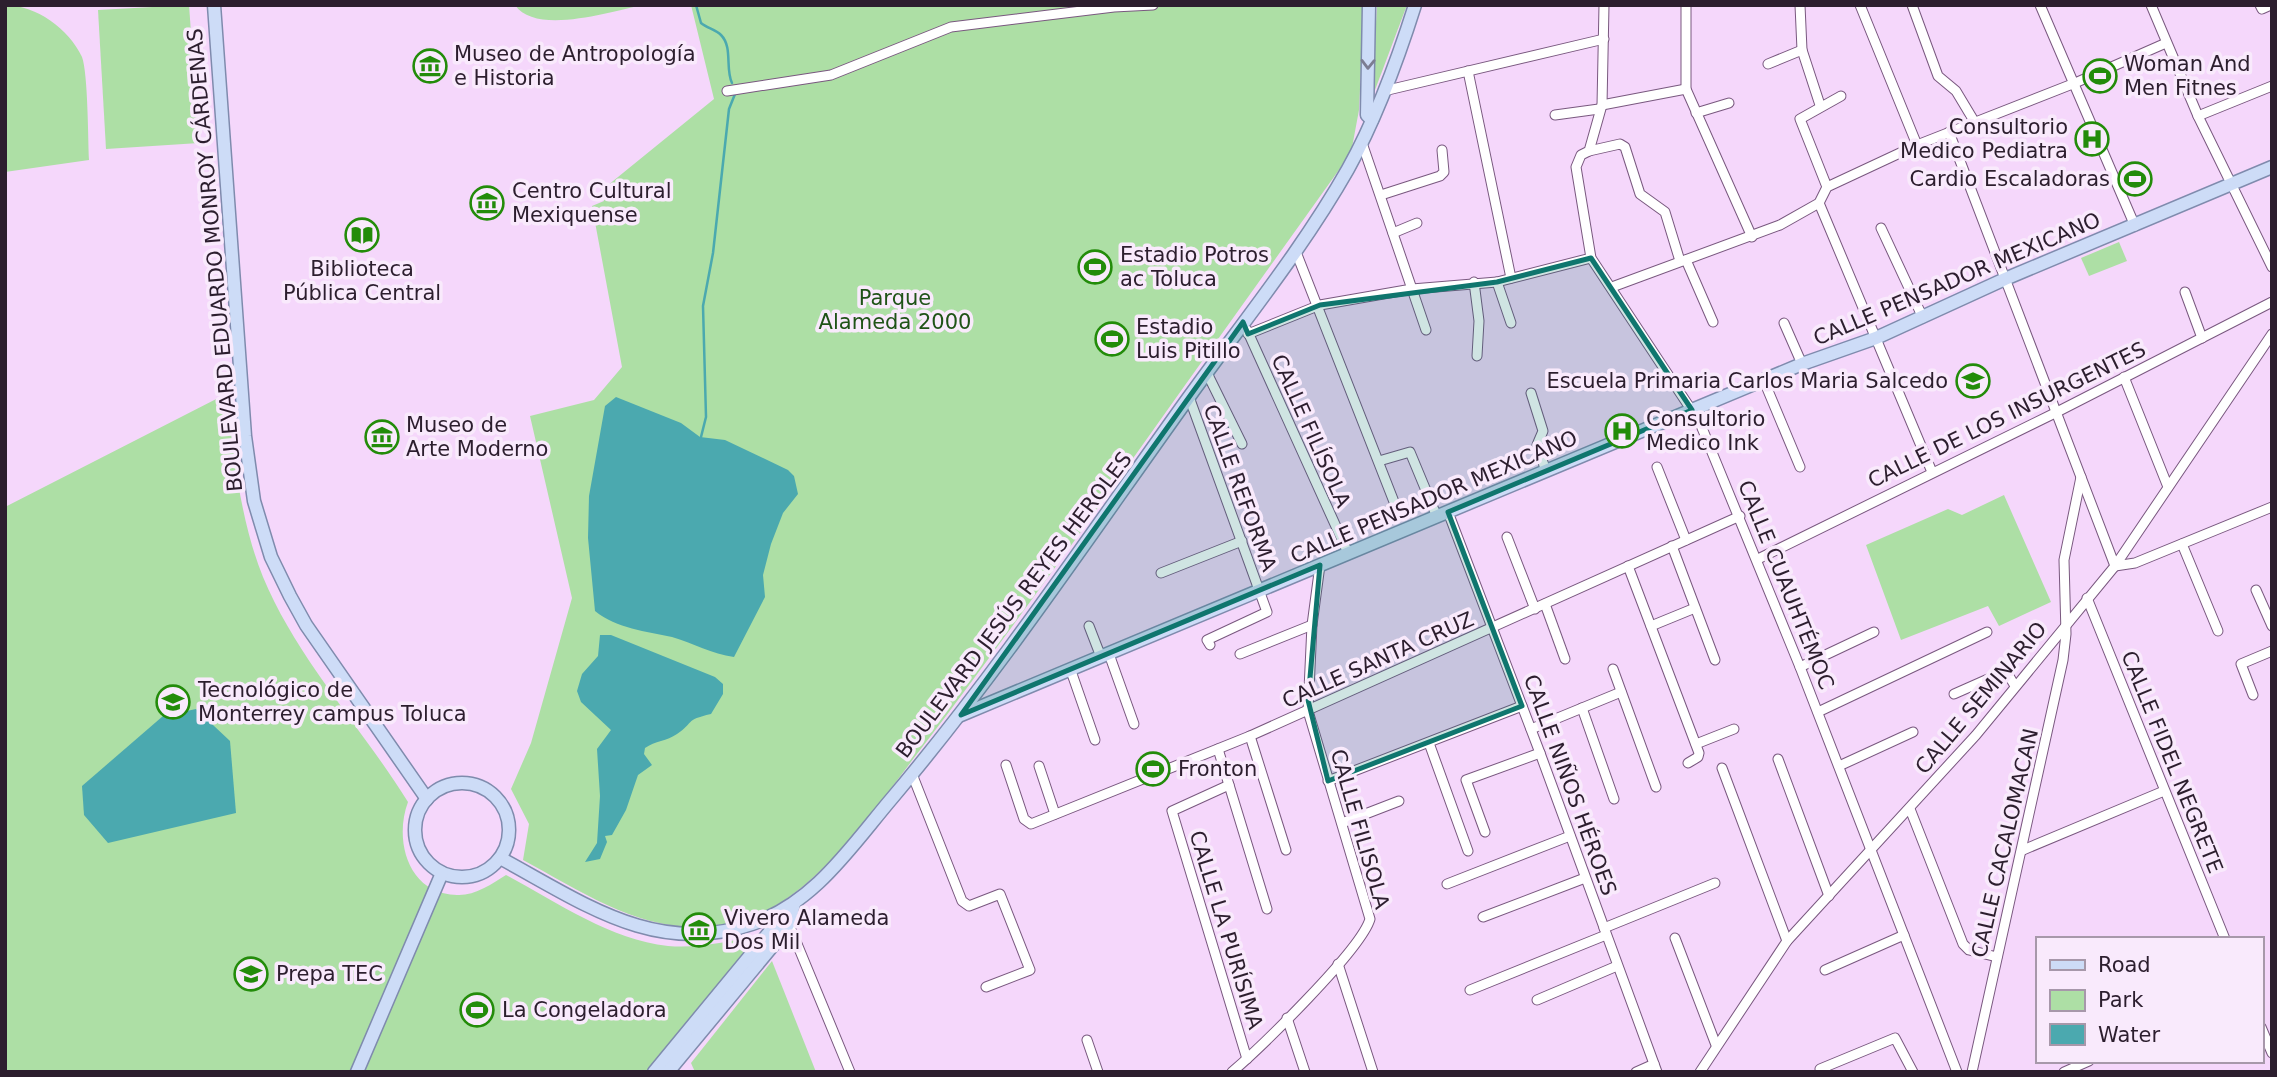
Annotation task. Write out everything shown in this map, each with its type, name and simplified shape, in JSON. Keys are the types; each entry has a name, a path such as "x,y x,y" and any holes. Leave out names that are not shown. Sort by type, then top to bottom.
{"main road":[{"name":"BOULEVARD EDUARDO MONROY CÁRDENAS","path":"214,5 244,436 254,501 271,557 306,625 427,799"},
{"path":"1370,5 1367,115 1372,120"},
{"name":"BOULEVARD JESÚS REYES HEROLES","path":"500,858 616,920 644,930 670,934 720,932 759,922 794,904 823,880 961,715 1135,477 1189,397 1246,328 1362,143 1388,90 1415,5"},
{"name":"CALLE PENSADOR MEXICANO","path":"961,715 1802,364 1877,338 2005,279 2272,167"},
{"path":"462,783 491,793 500,801 509,823 506,848 500,858 484,872 474,876 452,877 442,873 424,858 416,841 416,818 427,799 443,787 462,783"},
{"path":"357,1072 442,873"},
{"path":"668,1072 785,920 794,904"},
{"path":"654,1072 785,920"}],"street":[{"path":"727,91 831,75 951,27 1114,7 1153,5"},
{"name":"CALLE CUAUHTÉMOC","path":"1604,5 1600,107 1589,150 1581,155 1576,167 1591,258 1692,410 1740,516 1957,1072"},
{"path":"1686,5 1686,89 1752,237"},
{"path":"1800,5 1802,50 1820,105"},
{"path":"1860,5 1917,145"},
{"path":"1912,5 1938,76 1955,91 1974,121"},
{"path":"2040,5 2135,226"},
{"path":"2151,5 2198,116 2272,267"},
{"path":"1388,90 1604,39"},
{"path":"1612,287 1752,237 1819,203 1827,187 1917,145 2075,83 2166,43"},
{"path":"1768,64 1802,50"},
{"path":"1468,71 1511,278"},
{"path":"2198,116 2272,86"},
{"path":"1555,116 1686,89"},
{"path":"1827,187 1800,118 1841,96"},
{"path":"1696,113 1729,103"},
{"path":"1949,132 2115,566 2127,565 2272,507"},
{"path":"1362,143 1426,330"},
{"path":"1589,150 1620,144 1625,147 1640,194 1665,212 1683,260 1713,322"},
{"path":"1381,195 1442,174 1442,150"},
{"path":"1819,203 1932,472"},
{"path":"1393,233 1417,223"},
{"path":"1881,228 1923,318"},
{"path":"1296,252 1320,305 1398,512"},
{"path":"1246,328 1320,305 1412,289 1497,282 1591,258"},
{"path":"1474,282 1479,321 1477,356"},
{"path":"1497,282 1511,323"},
{"path":"2185,292 2202,338"},
{"name":"CALLE DE LOS INSURGENTES","path":"1758,559 2055,413 2272,302"},
{"path":"1784,323 1802,364"},
{"name":"CALLE FILÍSOLA","path":"1246,328 1348,553"},
{"name":"CALLE SEMINARIO","path":"1700,1072 1787,941 1910,809 2115,566 2272,334"},
{"path":"1207,373 1242,444"},
{"path":"2124,377 2168,487"},
{"path":"1764,381 1800,467"},
{"path":"1531,393 1543,431 1537,445 1546,471"},
{"name":"CALLE REFORMA","path":"1189,397 1267,612 1209,642"},
{"name":"CALLE NIÑOS HÉROES","path":"1379,461 1410,452 1442,515 1531,729 1655,1068"},
{"path":"1657,467 1686,540"},
{"name":"CALLE CACALOMACAN","path":"1972,1072 2063,660 2066,622 2064,560 2081,477"},
{"name":"CALLE SANTA CRUZ","path":"1006,765 1027,823 1055,814 1308,711 1740,516"},
{"path":"1507,537 1535,609"},
{"path":"1161,573 1242,541"},
{"path":"2182,544 2218,631"},
{"path":"1672,546 1715,660"},
{"name":"CALLE FILISOLA","path":"1232,1072 1338,964 1364,933 1370,919 1308,711 1311,625 1320,565"},
{"path":"1628,566 1696,744 1699,756 1688,763"},
{"path":"2256,590 2272,626"},
{"name":"CALLE FIDEL NEGRETE","path":"2087,598 2224,937"},
{"path":"1545,604 1565,659"},
{"path":"1651,626 1695,608"},
{"path":"1240,654 1311,625"},
{"path":"1089,626 1134,724"},
{"path":"1800,667 1874,632"},
{"path":"1818,712 1987,632"},
{"path":"2253,695 2241,664 2272,651"},
{"path":"1613,669 1656,787"},
{"path":"1070,671 1096,740"},
{"path":"1954,694 2006,671 2015,686"},
{"path":"1531,729 1621,692"},
{"path":"1328,781 1522,706"},
{"path":"1582,708 1614,799"},
{"path":"1696,744 1734,729"},
{"path":"1839,766 1913,732"},
{"path":"1250,736 1286,849"},
{"path":"1429,743 1468,851"},
{"path":"1218,749 1267,909"},
{"path":"1485,832 1466,780 1540,753"},
{"path":"1778,759 1829,896"},
{"path":"1039,766 1055,814"},
{"path":"1722,768 1787,941"},
{"path":"912,774 962,901 970,906 995,894 1002,896 1030,970 986,987"},
{"name":"CALLE LA PURÍSIMA","path":"1229,785 1172,811 1247,1059"},
{"path":"2023,850 2164,791"},
{"path":"1342,823 1399,802"},
{"path":"1910,809 1963,944 1969,950 1997,957"},
{"path":"1447,884 1570,836"},
{"path":"1483,917 1585,878"},
{"path":"1470,989 1716,883"},
{"path":"785,920 850,1072"},
{"path":"1825,970 1904,935"},
{"path":"1675,938 1716,1045"},
{"path":"1338,964 1373,1072"},
{"path":"1537,1000 1617,966"},
{"path":"1287,1018 1305,1072"},
{"path":"2263,1032 2272,1053"},
{"path":"1820,1069 1895,1038 1913,1072"},
{"path":"1087,1040 1098,1072"},
{"path":"2064,1072 2084,1063"},
{"path":"1636,1072 1655,1068"}],"highlighted area":[{"path":"1591,258 1692,410 1448,512 1522,706 1328,781 1308,700 1320,565 961,715 1243,322 1248,334 1320,305 1497,282"}],"green space":[{"path":"5,5 28,9 50,20 69,37 82,57 87,91 89,160 5,172"},
{"path":"189,5 199,143 106,149 98,10"},
{"path":"515,5 643,5 594,16 557,20 540,19 525,14"},
{"name":"Parque Alameda 2000","path":"691,5 1364,5 1359,110 1351,153 1001,642 866,821 823,868 800,889 752,917 720,925 690,927 660,923 604,904 523,860 529,824 511,789 531,743 572,598 530,416 594,400 622,367 592,206 604,201 602,190 714,99"},
{"path":"1377,5 1407,5 1372,98"},
{"path":"2119,242 2127,261 2089,276 2081,258"},
{"name":"Tecnológico de Monterrey campus Toluca","path":"226,394 243,510 263,577 293,636 311,664 408,802 404,817 404,847 408,862 416,875 426,885 440,892 463,895 489,886 506,875 605,928 646,942 668,946 704,945 765,934 650,1072 5,1072 5,507"},
{"path":"2004,495 2051,602 1999,626 1988,606 1901,640 1866,545 1948,509 1962,515"},
{"path":"772,961 816,1072 695,1072 691,1063"}],"water":[{"path":"616,397 681,423 700,437 725,440 788,470 794,476 798,494 783,513 771,544 763,575 765,597 734,657 672,637 622,626 595,611 588,538 589,496 605,406"},
{"path":"600,635 611,635 715,677 723,684 723,694 711,714 693,720 673,736 645,748 644,754 652,765 638,775 626,810 612,835 605,836 607,842 600,859 585,862 597,843 600,796 597,749 611,730 581,702 577,691 582,674 598,656"},
{"path":"196,709 230,741 236,813 108,843 84,815 82,786 163,716"}],"waterway":[{"path":"696,5 701,23 719,33 725,40 732,83"},
{"path":"701,437 706,417 703,306 713,253 729,109 735,94"}],"place":[{"name":"Museo de Antropología e Historia","path":"430,66"},
{"name":"Woman And Men Fitnes","path":"2100,76"},
{"name":"Consultorio Medico Pediatra","path":"2092,139"},
{"name":"Cardio Escaladoras","path":"2135,179"},
{"name":"Centro Cultural Mexiquense","path":"487,203"},
{"name":"Biblioteca Pública Central","path":"362,235"},
{"name":"Estadio Potros ac Toluca","path":"1095,267"},
{"name":"Estadio Luis Pitillo","path":"1112,339"},
{"name":"Escuela Primaria Carlos Maria Salcedo","path":"1973,381"},
{"name":"Consultorio Medico Ink","path":"1622,431"},
{"name":"Museo de Arte Moderno","path":"382,437"},
{"name":"Tecnológico de Monterrey campus Toluca","path":"173,702"},
{"name":"Fronton","path":"1153,769"},
{"name":"Vivero Alameda Dos Mil","path":"699,930"},
{"name":"Prepa TEC","path":"251,974"},
{"name":"La Congeladora","path":"477,1010"}]}
